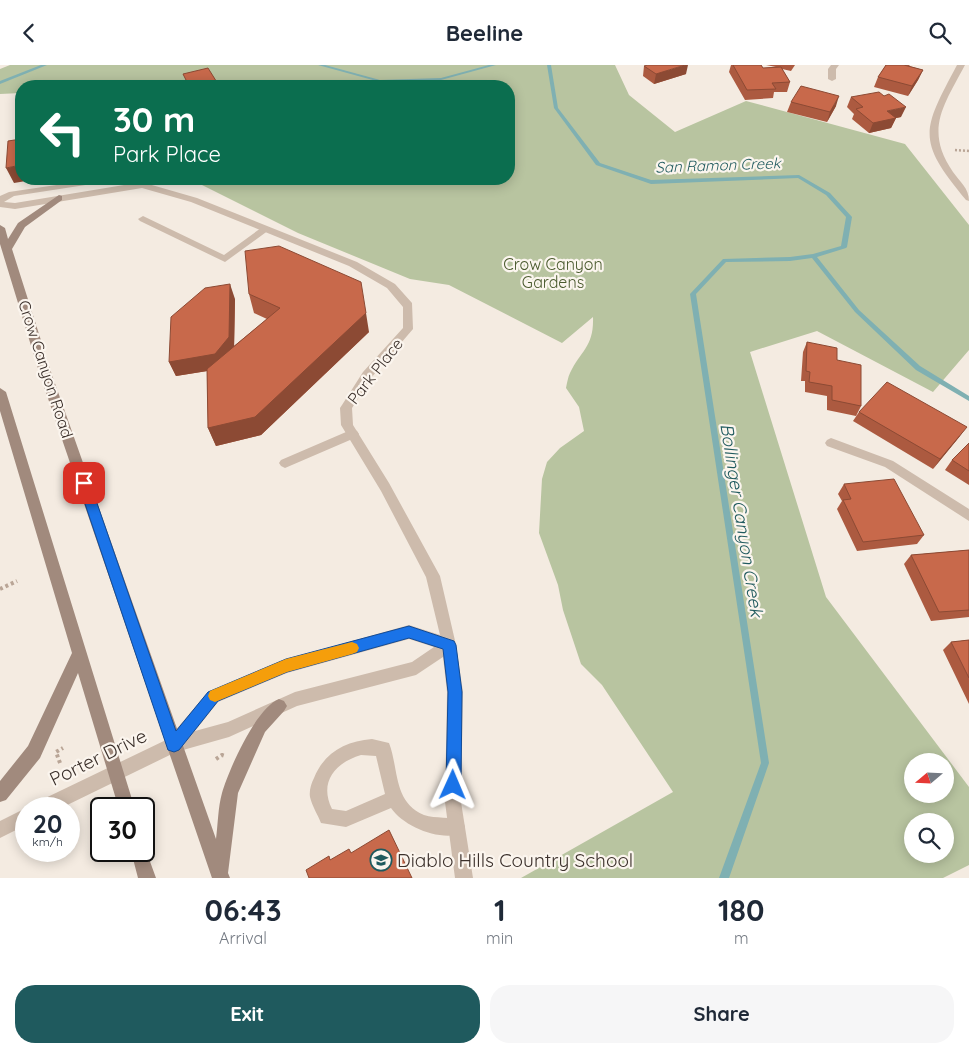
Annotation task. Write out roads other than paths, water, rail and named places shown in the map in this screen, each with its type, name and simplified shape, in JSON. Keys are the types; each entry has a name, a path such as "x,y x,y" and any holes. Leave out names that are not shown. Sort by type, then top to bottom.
{"main road":[{"path":"7,249 21,225 59,198"},
{"name":"Crow Canyon Road","path":"0,228 50,384 220,876"},
{"path":"0,392 124,797"},
{"path":"0,794 34,752 80,653"},
{"path":"220,876 230,793 260,727 279,706"},
{"path":"142,862 147,878"}],"street":[{"path":"832,79 832,69 835,65"},
{"path":"960,65 936,113 932,131 935,152 956,183 969,198"},
{"path":"0,200 12,194 73,185"},
{"name":"Park Place","path":"0,204 15,206 127,185"},
{"name":"Park Place","path":"152,185 194,200 264,230 353,264 391,286 408,306 408,329 367,375 346,408 347,425 385,487 433,576 449,645 455,692 453,802 464,878"},
{"path":"143,219 225,259 264,230"},
{"path":"286,463 353,434"},
{"path":"830,443 889,464 969,516"},
{"path":"174,745 213,697 286,665 409,632 449,645"},
{"path":"174,745 229,729 295,699 416,668 449,645"},
{"name":"Porter Drive","path":"65,797 174,745"},
{"path":"394,798 346,819 327,817 318,795 324,770 349,749 373,746 382,749 389,784 400,810 420,822 457,827"},
{"path":"0,830 15,822"}],"waterway":[{"path":"0,83 45,65"},
{"name":"San Ramon Creek","path":"320,65 376,80"},
{"name":"San Ramon Creek","path":"410,80 441,79 494,65"},
{"name":"San Ramon Creek","path":"549,65 556,108 598,164 651,182 799,176 828,194 849,217 844,247 813,256"},
{"name":"Bollinger Canyon Creek","path":"724,878 765,763 693,294 725,260 790,259 813,256"},
{"path":"813,256 857,311 918,368 969,399"}],"place":[{"name":"Diablo Hills Country School","path":"381,860"}],"park label":[{"name":"Crow Canyon Gardens","path":"553,273"}]}
